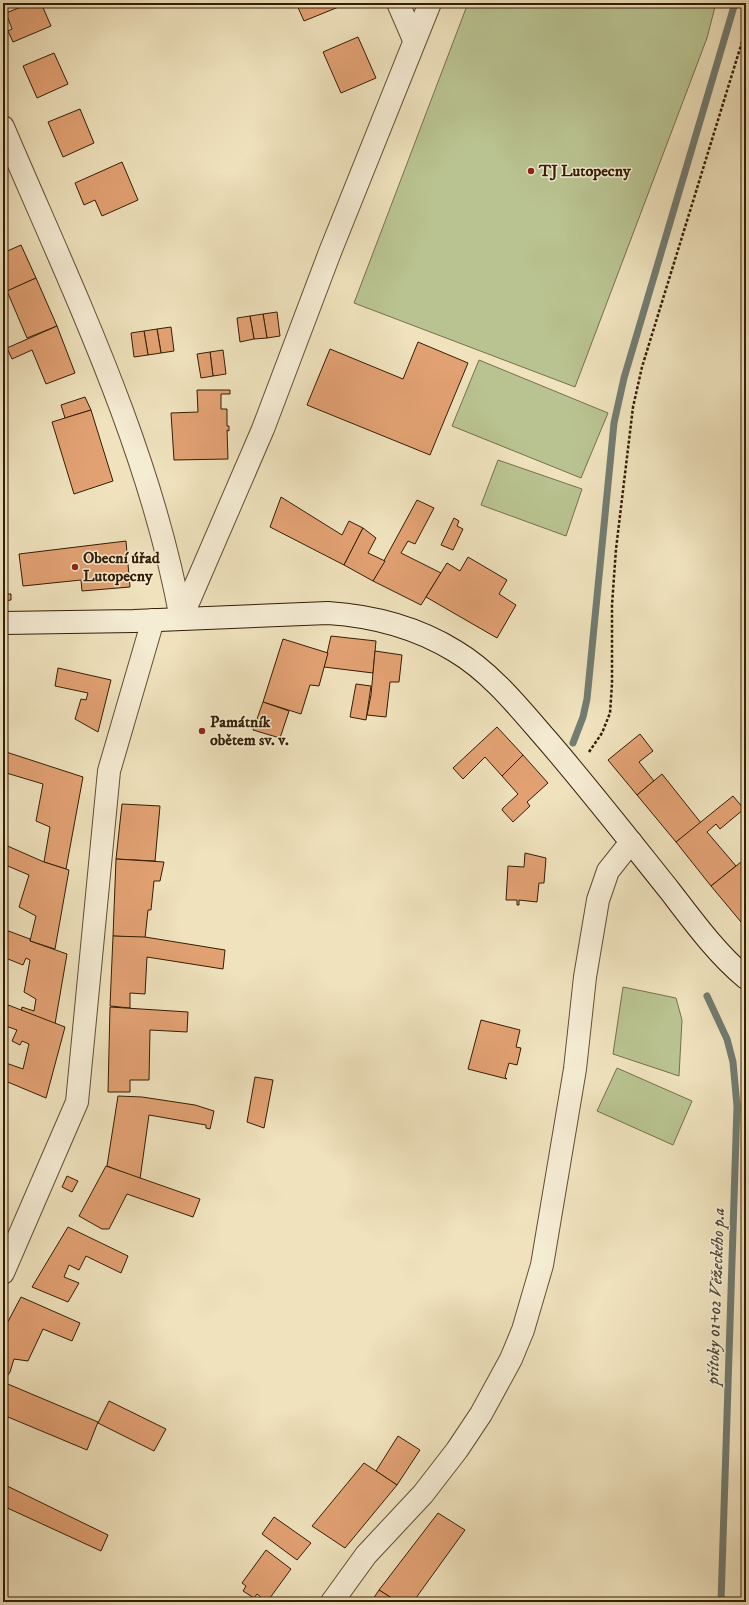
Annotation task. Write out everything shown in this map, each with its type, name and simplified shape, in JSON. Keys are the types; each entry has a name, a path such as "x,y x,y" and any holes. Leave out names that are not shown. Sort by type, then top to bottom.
{"street":[{"path":"398,3 414,40"},
{"path":"181,619 263,428 414,40 430,3"},
{"path":"3,127 84,317 131,436 168,557 181,619"},
{"path":"3,623 153,620 328,613 356,615 411,629 456,651 478,667 505,692 571,769 696,924 746,978"},
{"path":"3,1273 77,1102 109,771 153,620"},
{"path":"332,1602 366,1555 423,1494 457,1450 492,1395 512,1359 523,1330 542,1265 575,1069 585,977 598,900 608,871 631,842"}],"path":[{"path":"571,769 595,745 602,733 610,713 612,684 612,605 616,549 633,407 642,367 746,29"},
{"path":"744,1602 746,1528"}],"green space":[{"name":"TJ Lutopecny","path":"468,3 716,3 707,38 575,387 354,303"},
{"path":"479,360 608,413 581,478 452,426"},
{"path":"498,460 582,489 566,536 481,505"},
{"path":"623,987 676,998 682,1020 679,1076 613,1054"},
{"path":"617,1068 692,1101 673,1145 597,1111"}],"building":[{"path":"31,3 41,3 51,26 13,42 8,31 12,29 6,13"},
{"path":"296,3 340,3 341,6 304,21"},
{"path":"358,37 376,78 341,93 323,52"},
{"path":"54,53 68,84 37,98 23,66"},
{"path":"80,109 94,143 63,157 48,122"},
{"path":"122,162 138,200 102,216 95,200 84,205 75,183"},
{"path":"21,245 36,278 3,293 3,253"},
{"path":"36,278 57,326 27,338 7,291"},
{"path":"277,312 280,336 267,338 263,314"},
{"path":"263,314 267,338 254,339 250,316"},
{"path":"250,316 254,339 240,342 237,318"},
{"path":"57,326 75,373 46,384 32,350 12,359 7,348"},
{"path":"171,327 174,351 161,353 157,329"},
{"path":"157,329 161,353 148,355 144,331"},
{"path":"144,331 148,355 134,357 131,333"},
{"path":"418,342 468,363 430,455 307,405 330,349 403,379"},
{"path":"223,350 226,374 213,376 210,352"},
{"path":"210,352 213,376 201,378 197,354"},
{"path":"197,390 230,390 230,394 221,394 221,409 227,409 227,426 229,426 229,431 227,430 228,459 174,460 171,413 198,412"},
{"path":"85,397 91,410 65,418 61,405"},
{"path":"91,410 113,481 74,494 52,422"},
{"path":"281,497 342,535 349,521 363,528 344,565 270,527"},
{"path":"417,500 434,508 415,544 408,541 401,553 441,573 421,605 373,581"},
{"path":"454,518 459,521 457,526 463,529 453,550 441,545"},
{"path":"363,528 376,538 368,553 385,561 373,581 344,565"},
{"name":"Obecní úřad Lutopecny","path":"126,541 130,587 82,591 81,580 23,586 19,554"},
{"path":"468,557 507,580 499,594 516,605 497,638 426,597 447,563 460,571"},
{"path":"3,594 11,594 11,600 3,601"},
{"path":"331,636 376,641 373,673 324,667"},
{"path":"283,639 328,653 319,686 310,685 301,714 263,702"},
{"path":"375,651 402,655 399,682 390,682 386,717 367,715 371,695"},
{"path":"58,668 111,680 98,732 75,719 81,699 86,700 88,693 55,686"},
{"path":"356,684 371,686 366,720 350,717"},
{"path":"263,702 289,711 280,738 253,730"},
{"path":"497,727 523,755 502,776 485,757 463,779 453,768"},
{"path":"640,734 653,751 639,762 654,781 637,795 608,760"},
{"path":"3,751 83,777 66,869 44,862 50,827 36,821 43,784 3,772"},
{"path":"523,755 548,783 527,802 530,806 513,822 502,810 518,794 502,776"},
{"path":"662,774 701,823 676,842 637,795"},
{"path":"733,796 744,809 720,829 716,824 707,832 736,866 711,886 676,842"},
{"path":"122,804 160,806 155,861 116,859"},
{"path":"3,844 44,862 69,870 55,949 30,941 36,916 19,907 29,875 3,864"},
{"path":"525,853 546,858 544,883 539,883 537,902 519,900 519,905 517,905 517,900 506,900 508,866 524,867"},
{"path":"746,858 746,880 743,882 746,886 746,928 711,886"},
{"path":"116,859 164,862 160,881 154,881 151,910 148,910 145,938 113,936"},
{"path":"3,929 30,939 30,941 67,954 55,1024 21,1011 22,1007 34,1011 36,999 24,992 30,960 26,958 23,965 3,957"},
{"path":"113,936 145,937 225,950 223,969 147,957 145,994 130,993 130,1008 110,1006"},
{"path":"3,1003 65,1027 46,1098 3,1080 3,1062 23,1069 29,1044 22,1041 20,1045 12,1041 17,1030 3,1025"},
{"path":"110,1007 188,1012 187,1032 150,1030 149,1080 130,1080 130,1092 108,1092"},
{"path":"481,1020 520,1030 516,1047 521,1048 517,1065 509,1063 505,1077 507,1079 468,1069"},
{"path":"255,1077 273,1080 264,1128 247,1122"},
{"path":"118,1096 142,1097 195,1105 214,1111 210,1129 206,1128 206,1125 149,1115 140,1179 107,1166"},
{"path":"106,1166 200,1199 193,1217 127,1194 109,1229 102,1229 79,1216"},
{"path":"67,1176 78,1181 72,1192 62,1187"},
{"path":"68,1227 128,1256 121,1273 86,1256 79,1270 69,1265 64,1277 79,1283 68,1302 32,1287"},
{"path":"21,1297 80,1323 72,1341 43,1329 28,1361 14,1359 10,1372 3,1382 3,1331"},
{"path":"3,1382 98,1422 87,1450 8,1417 3,1430"},
{"path":"109,1401 166,1429 154,1451 98,1423"},
{"path":"398,1436 420,1450 397,1485 376,1471"},
{"path":"364,1463 397,1485 345,1548 312,1526"},
{"path":"3,1484 108,1535 101,1551 3,1506"},
{"path":"438,1513 465,1530 413,1602 398,1602 379,1590"},
{"path":"274,1517 311,1543 297,1560 262,1534"},
{"path":"266,1550 291,1569 267,1602 257,1594 254,1598 243,1591 246,1586 242,1583"},
{"path":"379,1590 398,1602 371,1602"}],"waterway":[{"path":"573,743 583,717 587,699 614,423 624,378 735,3"},
{"name":"přítoky 01+02 Věžeckého p.a","path":"707,996 727,1039 733,1062 737,1106 721,1602"}],"place":[{"name":"TJ Lutopecny","path":"531,171"},
{"name":"Obecní úřad Lutopecny","path":"75,567"},
{"name":"Památník obětem sv. v.","path":"202,731"}]}
